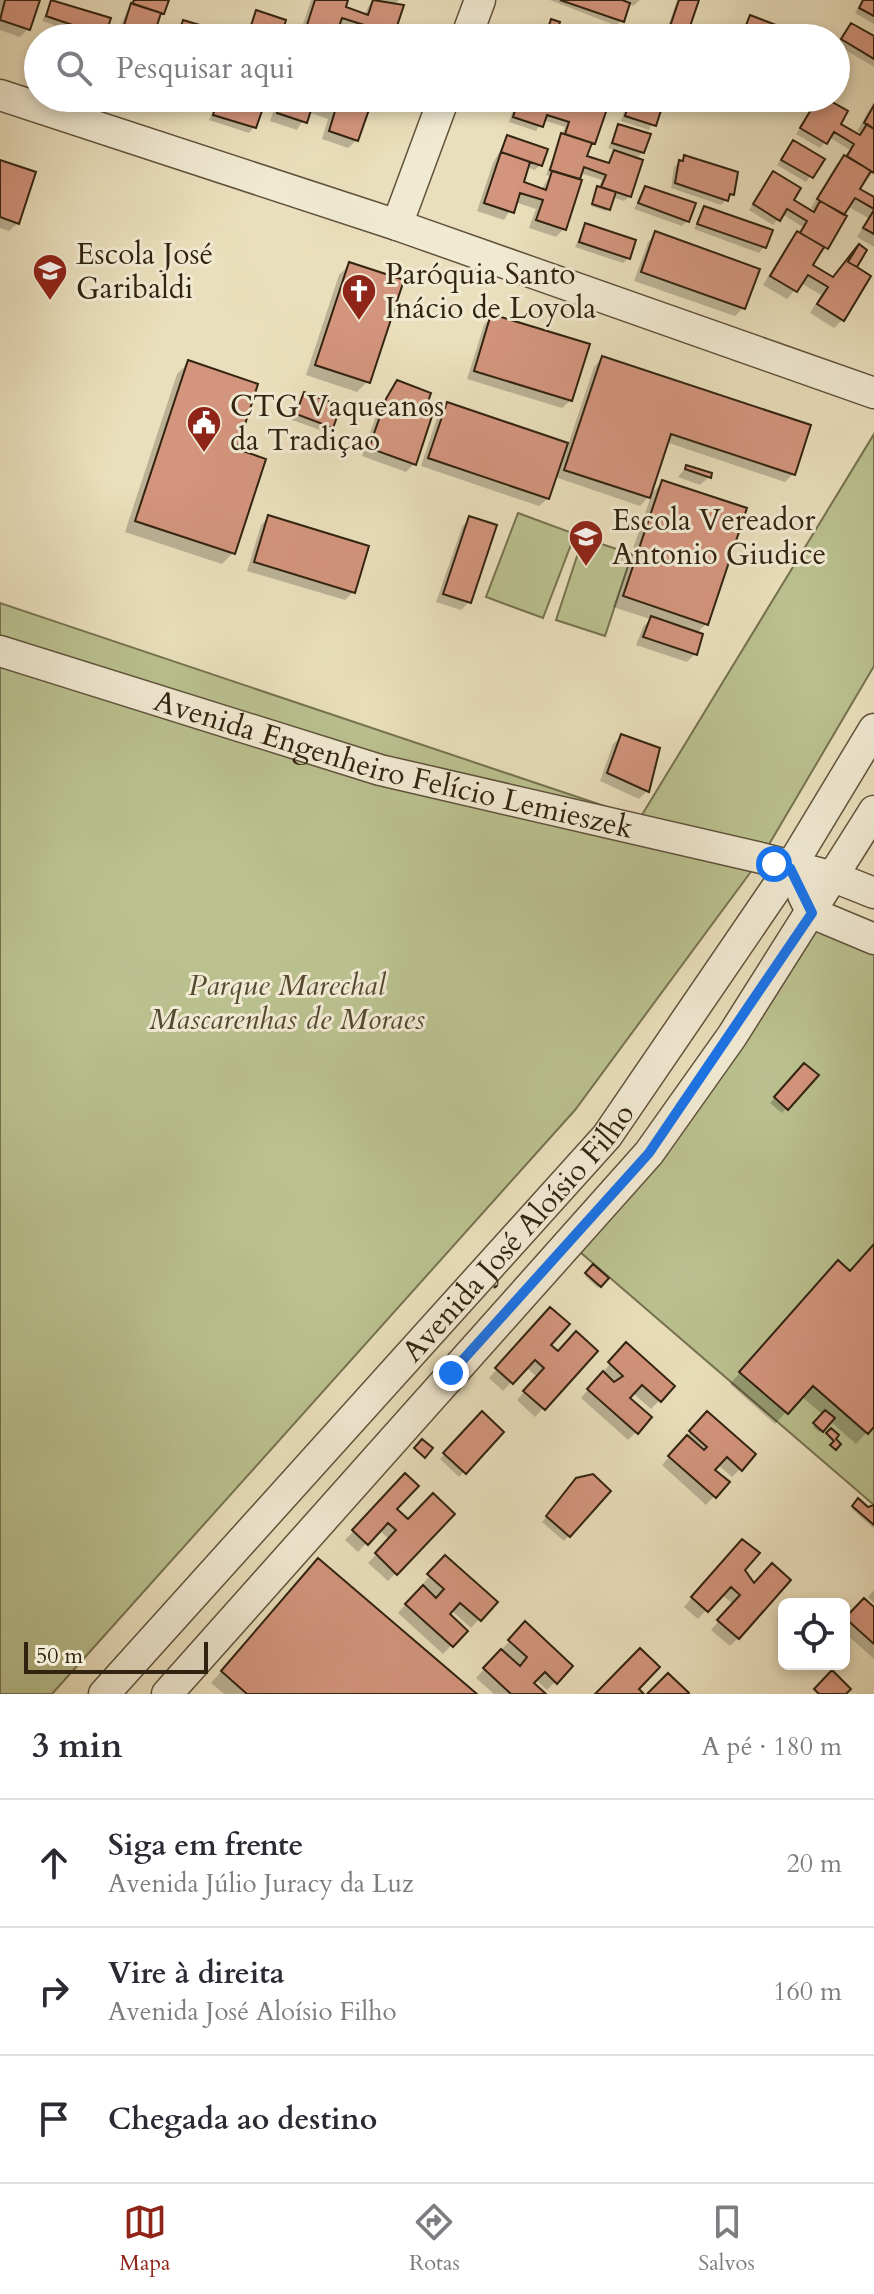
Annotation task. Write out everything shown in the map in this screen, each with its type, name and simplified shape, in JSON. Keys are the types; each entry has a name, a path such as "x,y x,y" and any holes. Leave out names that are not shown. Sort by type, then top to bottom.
{"street":[{"path":"471,24 480,0"},
{"path":"0,95 24,103"},
{"path":"52,112 397,225 874,392"},
{"path":"397,225 439,112"},
{"name":"Avenida Engenheiro Felício Lemieszek","path":"0,651 380,770 834,877 874,893"},
{"name":"Avenida José Aloísio Filho","path":"114,1683 607,1136 790,868 874,729"},
{"name":"Avenida José Aloísio Filho","path":"167,1694 649,1153 812,913 874,811"},
{"path":"790,868 812,913 874,939"},
{"path":"114,1683 148,1694"}],"green space":[{"name":"Parque Marechal Mascarenhas de Moraes","path":"874,434 874,666 761,858 575,1110 52,1694 0,1694 0,603 640,818"},
{"path":"518,513 575,534 543,618 486,597"},
{"path":"583,538 632,554 605,636 556,620"},
{"path":"818,926 874,951 874,1505 580,1252"}],"building":[{"path":"5,0 40,0 32,24 24,24 24,28 0,20"},
{"path":"51,0 111,18 109,24 70,24 46,16"},
{"path":"134,0 169,0 164,14 133,4"},
{"path":"315,0 348,0 346,7 368,15 373,0 404,5 398,24 361,24 342,18 340,24 307,24"},
{"path":"560,0 622,0 630,3 624,22"},
{"path":"679,0 699,0 691,24 671,24"},
{"path":"863,0 874,0 874,16 859,8"},
{"path":"131,3 161,13 158,24 124,24"},
{"path":"256,10 286,20 285,24 252,24"},
{"path":"750,15 774,24 746,24"},
{"path":"850,25 874,36 874,59 850,44"},
{"path":"874,105 874,129 864,123"},
{"path":"214,112 262,112 256,128 213,115"},
{"path":"277,112 310,112 307,123"},
{"path":"335,112 368,112 358,141 329,131"},
{"path":"515,112 606,112 595,144 565,134 569,122 547,115 543,127 513,117"},
{"path":"626,112 660,112 656,126 625,116"},
{"path":"810,112 847,112 841,124 860,135 867,124 874,129 874,173 847,156 854,144 834,132 827,144 800,128"},
{"path":"618,124 651,134 644,153 612,143"},
{"path":"561,133 592,143 587,156 609,163 614,150 643,160 631,197 601,187 606,175 584,167 580,179 550,170"},
{"path":"507,135 548,149 542,166 501,152"},
{"path":"793,140 825,159 813,178 781,160"},
{"path":"501,152 530,162 524,182 546,190 552,171 582,180 566,230 536,220 543,200 520,193 514,213 484,203"},
{"path":"684,155 738,172 734,195 730,194 728,201 675,183 679,160 683,161"},
{"path":"844,155 871,171 860,189 874,197 874,209 855,198 844,215 817,199"},
{"path":"0,160 36,172 19,224 0,217"},
{"path":"773,171 801,188 794,200 814,212 820,201 847,216 828,249 800,233 807,221 787,209 780,221 753,204"},
{"path":"597,186 616,192 610,210 592,204"},
{"path":"645,186 696,203 689,222 638,203"},
{"path":"704,206 773,230 766,248 697,224"},
{"path":"874,210 874,234 863,228"},
{"path":"585,223 636,240 630,259 579,242"},
{"path":"655,231 760,269 745,309 641,272"},
{"path":"797,231 824,247 813,265 833,277 859,244 867,250 857,267 871,276 844,321 817,304 828,287 808,275 797,292 770,276"},
{"path":"859,244 867,250 857,267 848,262"},
{"name":"Paróquia Santo Inácio de Loyola","path":"349,262 404,280 370,383 315,365"},
{"path":"491,314 590,344 572,401 474,371"},
{"path":"602,356 811,425 795,475 671,434 650,498 564,470"},
{"name":"CTG Vaqueanos da Tradiçao","path":"188,360 258,384 237,449 266,459 235,554 135,521"},
{"path":"397,380 431,393 425,410 433,413 416,465 369,448 386,399"},
{"path":"304,392 341,406 333,428 296,414"},
{"path":"447,402 568,443 549,499 428,458"},
{"path":"686,465 712,473 711,478 685,469"},
{"path":"662,480 747,508 708,625 623,596"},
{"path":"268,515 369,546 355,593 254,562"},
{"path":"469,516 497,525 471,603 443,594"},
{"path":"651,616 703,634 697,655 643,637"},
{"path":"621,734 660,748 649,792 607,773"},
{"path":"804,1063 819,1075 788,1110 774,1097"},
{"path":"874,1244 874,1427 868,1434 813,1386 788,1414 739,1372 838,1260 850,1271"},
{"path":"593,1264 609,1278 601,1287 585,1273"},
{"path":"550,1307 570,1324 551,1345 558,1351 576,1331 598,1351 545,1410 523,1391 544,1368 535,1360 513,1384 495,1368"},
{"path":"626,1342 675,1386 661,1402 642,1385 630,1398 652,1417 638,1434 587,1389 603,1371 614,1382 623,1376 608,1362"},
{"path":"825,1410 835,1418 823,1432 813,1423"},
{"path":"482,1411 504,1432 466,1474 443,1453"},
{"path":"707,1411 756,1454 742,1471 727,1457 715,1470 730,1482 716,1498 668,1456 687,1435 704,1450 707,1447 689,1431"},
{"path":"831,1428 839,1435 836,1439 841,1444 836,1450 830,1445 834,1441 826,1433"},
{"path":"422,1439 433,1448 425,1458 414,1448"},
{"path":"405,1473 419,1486 397,1509 408,1519 433,1493 455,1514 397,1575 375,1553 396,1530 388,1523 368,1545 352,1530"},
{"path":"593,1474 611,1491 570,1537 546,1516 576,1478"},
{"path":"858,1498 868,1507 874,1505 874,1525 852,1506"},
{"path":"742,1539 760,1553 745,1570 754,1583 772,1563 791,1580 739,1639 717,1620 740,1595 731,1587 708,1612 691,1597"},
{"path":"445,1555 498,1602 481,1621 460,1603 450,1614 468,1631 453,1647 405,1604 423,1585 436,1598 444,1589 427,1574"},
{"path":"318,1558 477,1694 247,1694 221,1671"},
{"path":"864,1598 874,1607 874,1644 850,1622 850,1613"},
{"path":"525,1621 573,1666 557,1684 545,1672 534,1683 546,1694 511,1694 483,1668 501,1649 520,1666 527,1657 508,1640"},
{"path":"640,1648 660,1667 639,1689 644,1694 595,1694"},
{"path":"832,1670 851,1689 846,1694 819,1694 814,1689"},
{"path":"668,1673 689,1694 647,1694"}],"place":[{"name":"Escola José Garibaldi","path":"50,302"},
{"name":"Paróquia Santo Inácio de Loyola","path":"359,322"},
{"name":"CTG Vaqueanos da Tradiçao","path":"204,454"},
{"name":"Escola Vereador Antonio Giudice","path":"586,568"}],"route":[{"path":"451,1373 649,1153 732,1036 812,913 790,868 774,864"}]}
